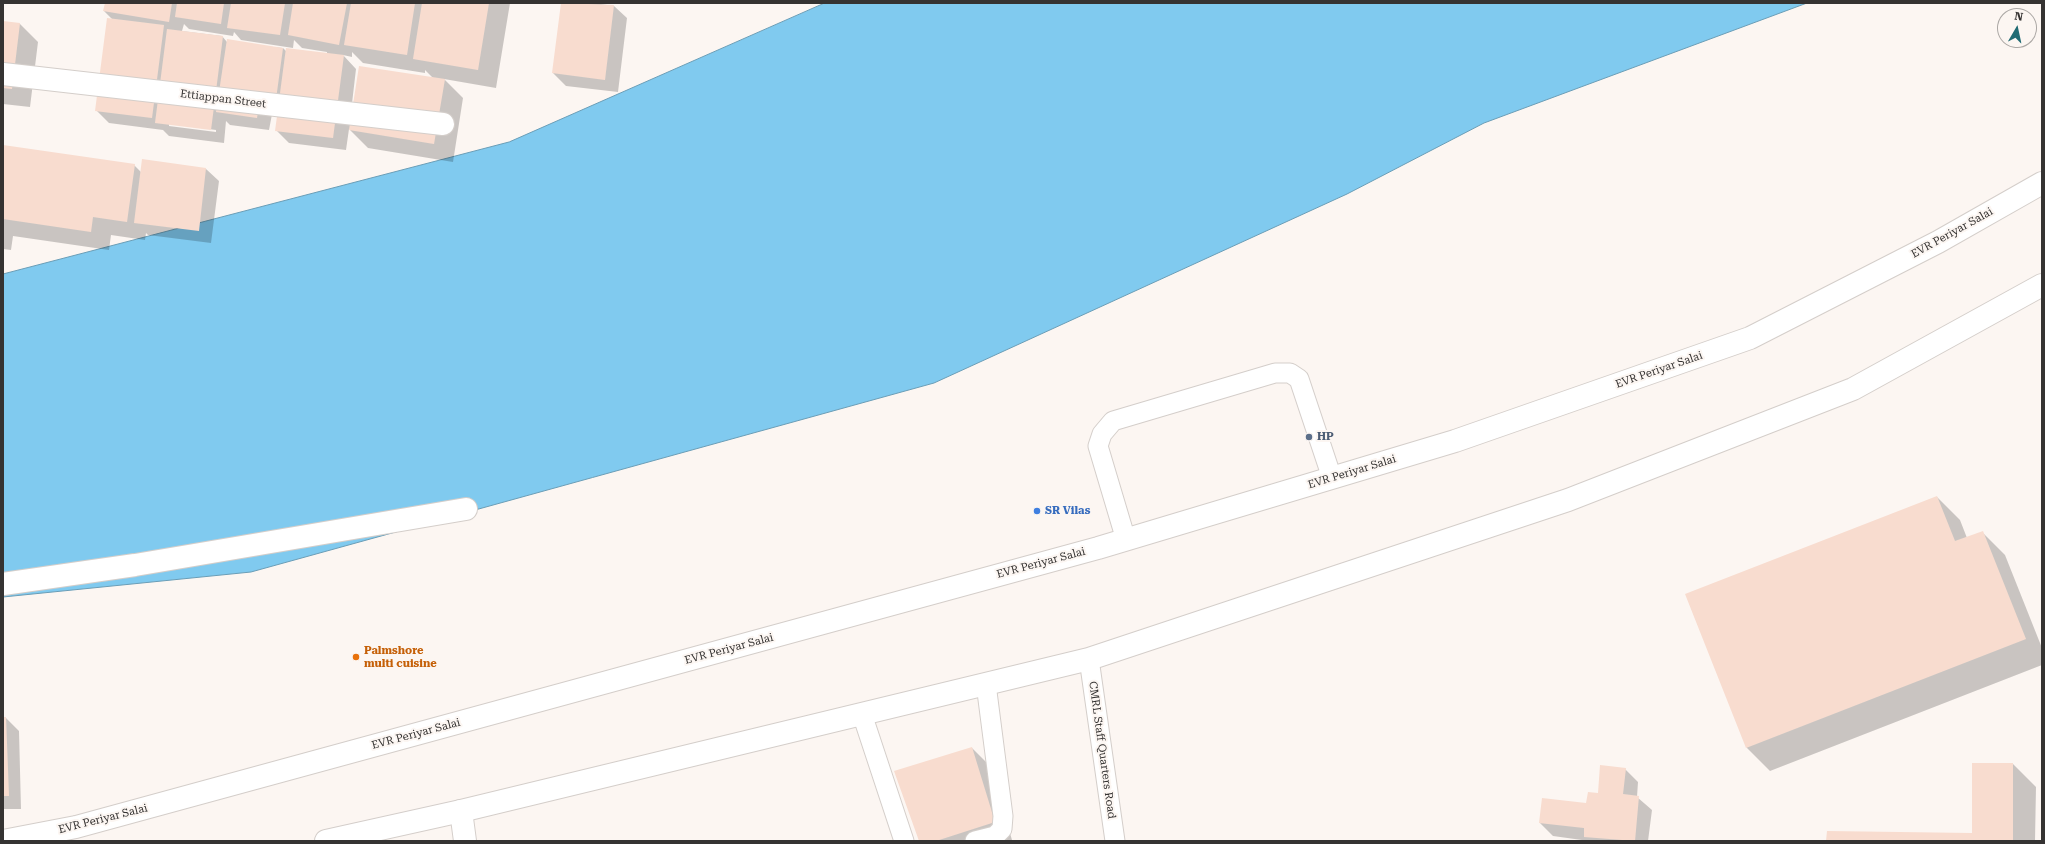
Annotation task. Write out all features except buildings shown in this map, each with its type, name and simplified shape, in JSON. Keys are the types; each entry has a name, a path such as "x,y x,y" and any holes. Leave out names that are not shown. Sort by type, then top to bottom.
{"main road":[{"name":"Ettiappan Street","path":"3,74 443,124"},
{"name":"EVR Periyar Salai","path":"3,841 76,827 1126,540 1455,441 1750,338 1938,242 2042,183"},
{"path":"326,841 461,811 1089,659 1568,500 1846,392 2042,285"},
{"path":"3,584 135,565 466,509"},
{"path":"461,811 465,841"}],"lane":[{"path":"1126,540 1098,446 1102,434 1113,421 1135,414 1275,373 1290,373 1299,379 1332,478"},
{"name":"CMRL Staff Quarters Road","path":"1089,659 1115,841"},
{"path":"975,841 995,836 1002,829 1003,816 986,684"},
{"path":"862,714 904,841"}],"water":[{"path":"825,3 1807,3 1484,123 1347,194 934,383 251,572 3,597 3,274 509,142"}],"place":[{"name":"HP","path":"1309,437"},
{"name":"SR Vilas","path":"1037,511"},
{"name":"Palmshore multi cuisine","path":"356,657"}]}
